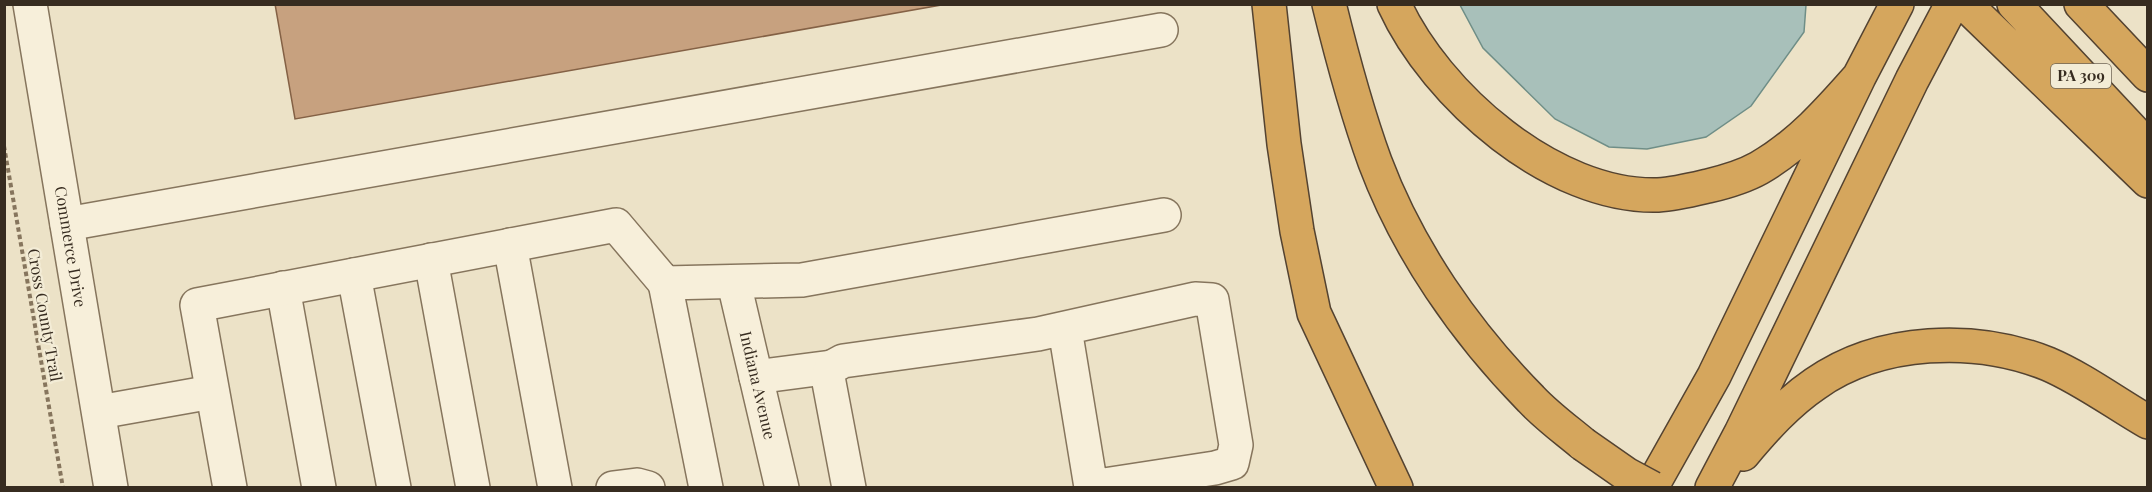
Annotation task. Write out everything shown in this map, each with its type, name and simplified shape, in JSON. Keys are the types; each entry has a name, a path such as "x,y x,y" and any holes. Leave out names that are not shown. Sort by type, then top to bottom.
{"highway":[{"path":"1269,4 1295,220 1314,313 1394,479"},
{"path":"1329,4 1351,90 1375,164 1418,252 1474,336 1532,401 1582,444 1626,474 1652,488 1714,376 1859,77 1898,4"},
{"path":"1394,4 1415,41 1442,77 1490,125 1535,158 1572,177 1612,190 1658,195 1685,192 1735,179 1757,169 1778,156 1814,127 1859,77"},
{"path":"1713,488 1912,80 1952,4"},
{"path":"1965,4 2148,181"},
{"name":"PA 309","path":"2014,4 2148,147"},
{"name":"PA 309","path":"2080,4 2148,75"},
{"path":"1713,488 1793,400 1831,374 1863,360 1895,350 1960,346 2029,357 2070,374 2148,422"}],"street":[{"name":"Commerce Drive","path":"30,4 111,488"},
{"path":"67,224 1161,30"},
{"path":"664,282 734,283 802,280 1164,215"},
{"path":"230,488 197,305 616,225 664,282 706,488"},
{"path":"510,245 555,488"},
{"path":"431,260 473,488"},
{"path":"354,275 394,488"},
{"name":"Indiana Avenue","path":"734,283 782,488"},
{"path":"283,288 319,488"},
{"path":"756,377 832,367 843,361 1065,329 1195,299 1212,300 1236,445 1232,463 1215,468 1091,487 1065,329"},
{"path":"832,367 828,377 849,488"},
{"path":"99,412 212,392"},
{"path":"613,488 637,485 648,488"}],"path":[{"name":"Cross County Trail","path":"4,146 63,488"}],"water":[{"path":"1460,5 1806,5 1804,32 1751,106 1706,137 1647,149 1609,147 1555,119 1483,48"}],"building":[{"path":"275,4 947,4 295,119"}]}
